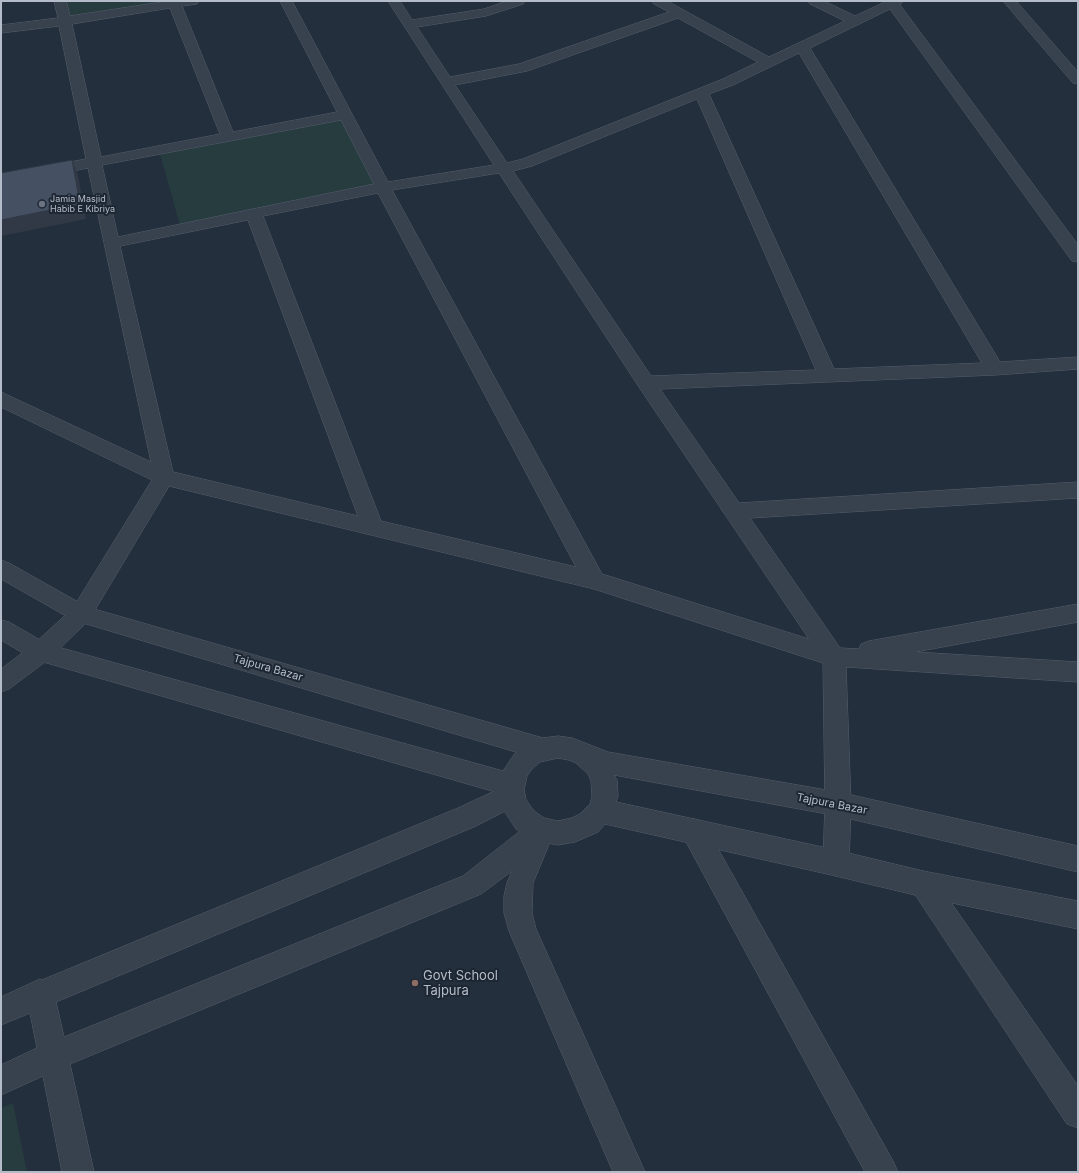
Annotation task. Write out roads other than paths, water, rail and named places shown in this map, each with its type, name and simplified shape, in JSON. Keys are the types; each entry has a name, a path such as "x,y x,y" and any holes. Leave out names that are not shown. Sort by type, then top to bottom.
{"street":[{"path":"1,682 41,652 81,614 164,477 111,243 60,1"},
{"path":"1,29 65,21 194,1"},
{"path":"286,1 383,187 594,580"},
{"path":"394,1 646,383 834,657 838,804 836,863"},
{"path":"409,24 486,12 519,1"},
{"path":"658,1 769,63"},
{"path":"814,1 855,21"},
{"path":"1009,1 1078,80"},
{"path":"111,243 383,187 527,163 728,82 895,2 1078,257"},
{"path":"175,4 228,137"},
{"path":"446,82 522,68 679,13"},
{"path":"802,46 995,369"},
{"path":"701,92 828,376"},
{"path":"1,180 345,115"},
{"path":"254,214 373,527"},
{"path":"646,383 995,369 1078,363"},
{"path":"1,399 164,477 594,580 834,657 1078,672"},
{"path":"733,511 1078,490"},
{"name":"Tajpura Bazar","path":"1,569 81,614 543,749"},
{"path":"834,657 1078,613"},
{"path":"1,629 41,652 512,790"},
{"name":"Tajpura Bazar","path":"512,790 515,773 522,762 531,754 543,749 558,747 572,749 585,755 608,762 838,804 1078,859"},
{"name":"Tajpura Bazar","path":"585,755 596,766 604,780 605,796 600,811"},
{"path":"512,790 514,804 522,816 533,826 542,830 558,833 575,830 589,823 600,811 836,863 923,884 1078,915"},
{"path":"1,1011 40,993 467,817 512,790"},
{"path":"1,1080 54,1056 472,884 485,876 542,830"},
{"path":"542,830 520,883 518,913 523,931 629,1172"},
{"path":"694,831 882,1172"},
{"path":"923,884 1078,1113"},
{"path":"40,993 78,1172"}],"place":[{"name":"Jamia Masjid Habib E Kibriya","path":"42,204"},
{"name":"Govt School Tajpura","path":"415,983"}]}
